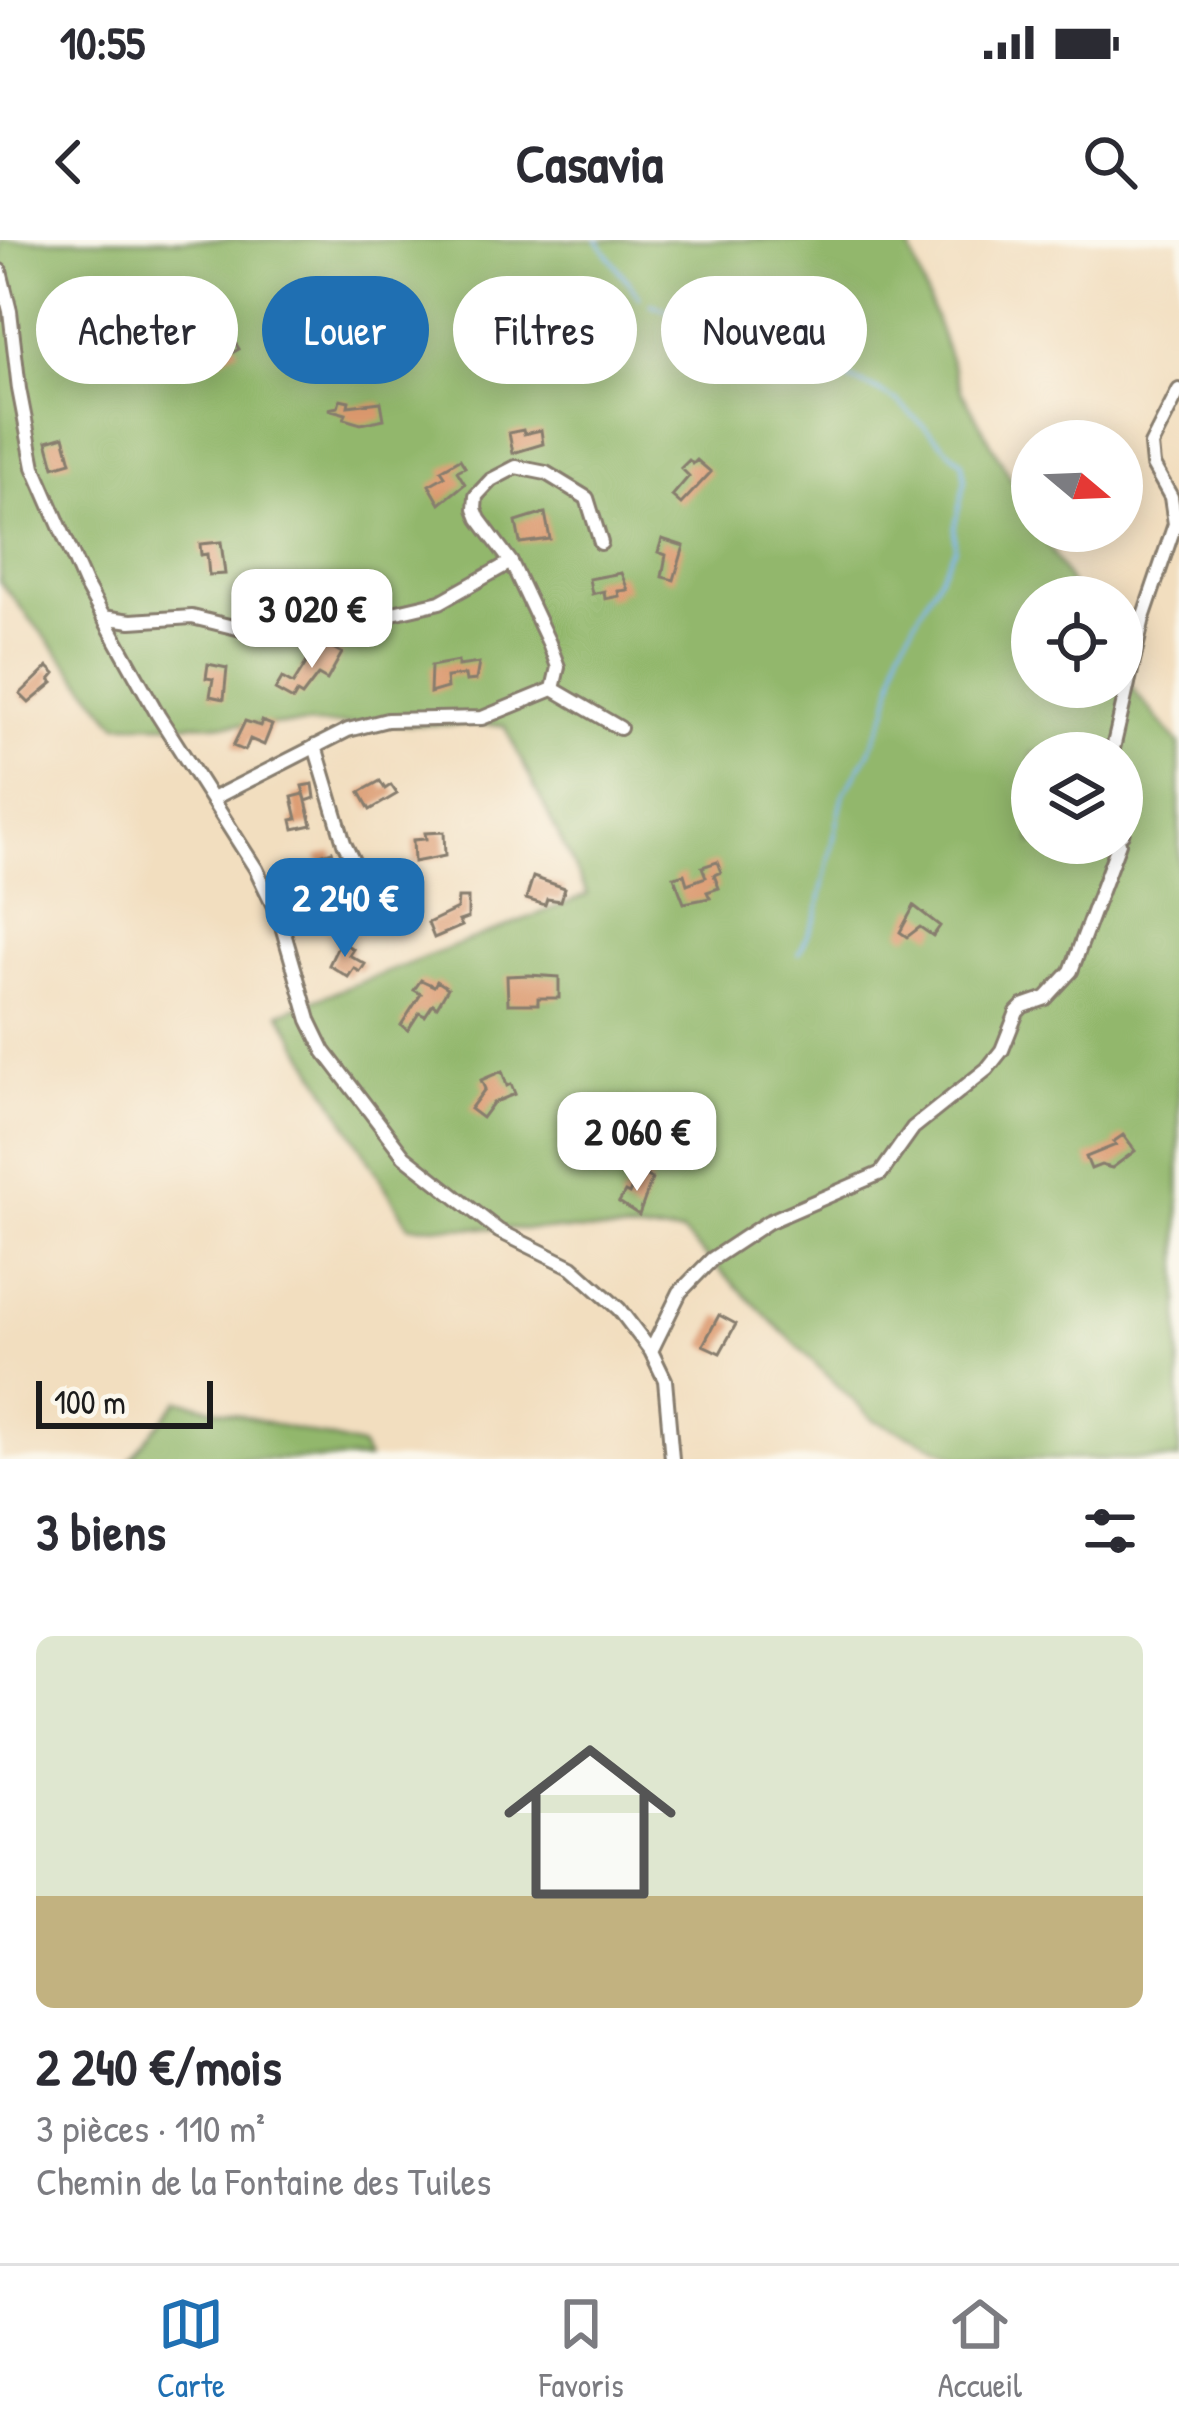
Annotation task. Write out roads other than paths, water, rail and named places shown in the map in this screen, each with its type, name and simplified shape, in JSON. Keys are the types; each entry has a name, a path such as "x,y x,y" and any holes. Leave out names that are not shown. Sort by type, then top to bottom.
{"street":[{"path":"0,271 34,467 85,584 158,715 256,868 280,919 309,1020 324,1051 414,1165 499,1231 551,1255 597,1286 651,1351 665,1380 672,1459"},
{"path":"1117,732 1143,618 1173,537 1171,496 1150,455 1179,390"},
{"path":"553,689 558,667 511,562 475,509 476,496 491,480 516,467 546,473 586,498 602,543"},
{"path":"104,617 131,621 192,617 262,634 287,632 357,610 368,619 440,602 511,562"},
{"path":"212,799 348,730 387,720 482,718 553,689"},
{"path":"553,689 620,728"},
{"path":"315,746 344,843 359,873 385,889"},
{"path":"651,1351 680,1292 712,1259 768,1222 881,1173 913,1128 987,1069 1002,1050 1017,1012 1046,998 1071,970 1111,864"}],"waterway":[{"path":"597,240 639,297"},
{"path":"651,304 701,324 721,325 753,343 873,388 898,402 962,462 965,481 954,529 955,548 900,648 888,708 869,753 844,793 817,915 799,954"}]}
